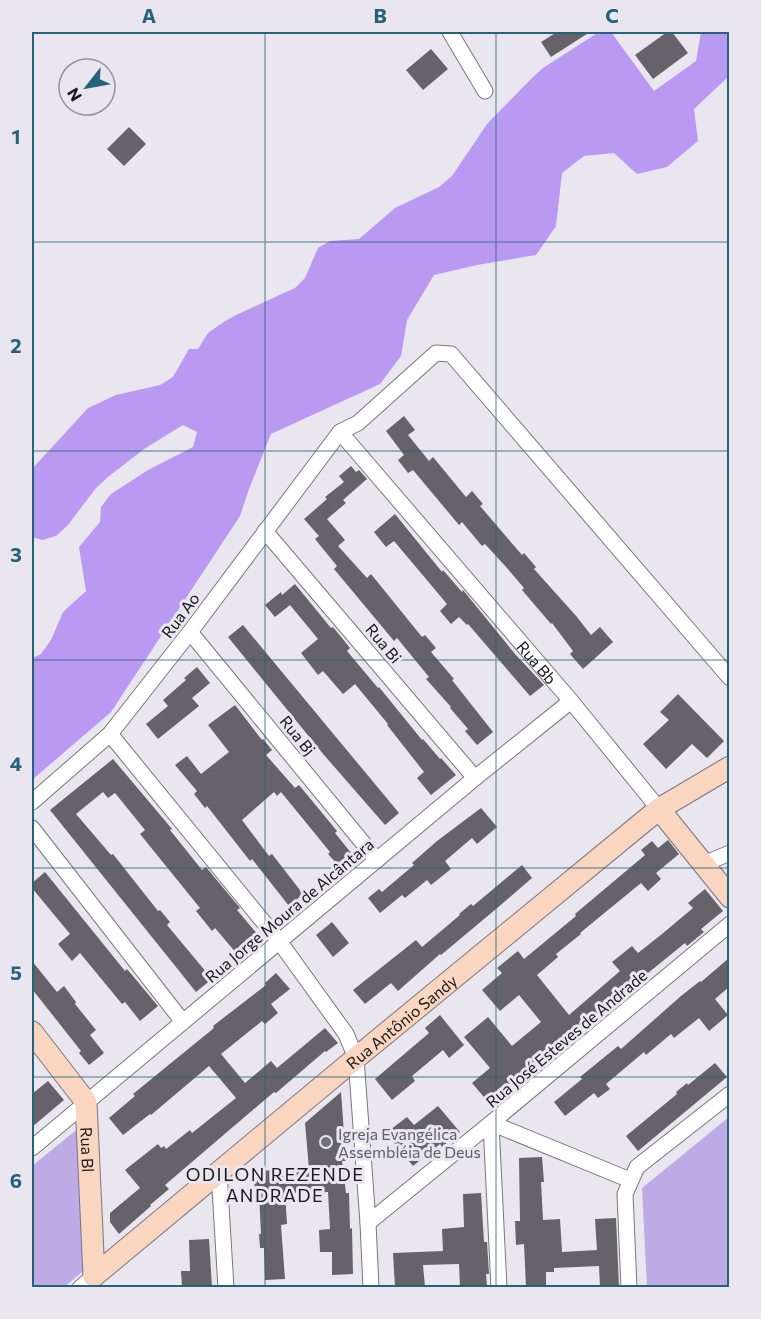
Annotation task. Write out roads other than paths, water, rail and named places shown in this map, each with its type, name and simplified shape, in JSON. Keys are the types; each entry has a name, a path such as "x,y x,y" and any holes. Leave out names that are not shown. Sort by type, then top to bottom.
{"street":[{"path":"450,32 485,91"},
{"path":"340,432 358,423 436,352 452,354 729,678"},
{"name":"Rua Ao","path":"32,802 110,734 190,632 340,432"},
{"name":"Rua Bb","path":"340,432 571,701 729,897"},
{"name":"Rua Bi","path":"265,531 475,778"},
{"name":"Rua Bj","path":"190,632 377,860"},
{"name":"Rua Jorge Moura de Alcântara","path":"32,1148 475,778 571,701"},
{"path":"110,734 279,941 346,1034 356,1058 371,1287"},
{"name":"Rua Antônio Sandy","path":"89,1284 219,1172 659,808 729,767"},
{"path":"32,828 183,1022"},
{"path":"703,864 729,853"},
{"name":"Rua José Esteves de Andrade","path":"368,1223 491,1124 729,924"},
{"path":"32,1032 86,1102"},
{"path":"630,1287 625,1194 630,1180 637,1167 729,1094"},
{"name":"Rua Bl","path":"86,1102 89,1284"},
{"path":"499,1287 491,1124 630,1180"},
{"path":"219,1172 226,1287"}],"place":[{"name":"Igreja Evangélica Assembléia de Deus","path":"326,1142"}],"district":[{"name":"ODILON REZENDE ANDRADE","path":"275,1184"}]}
